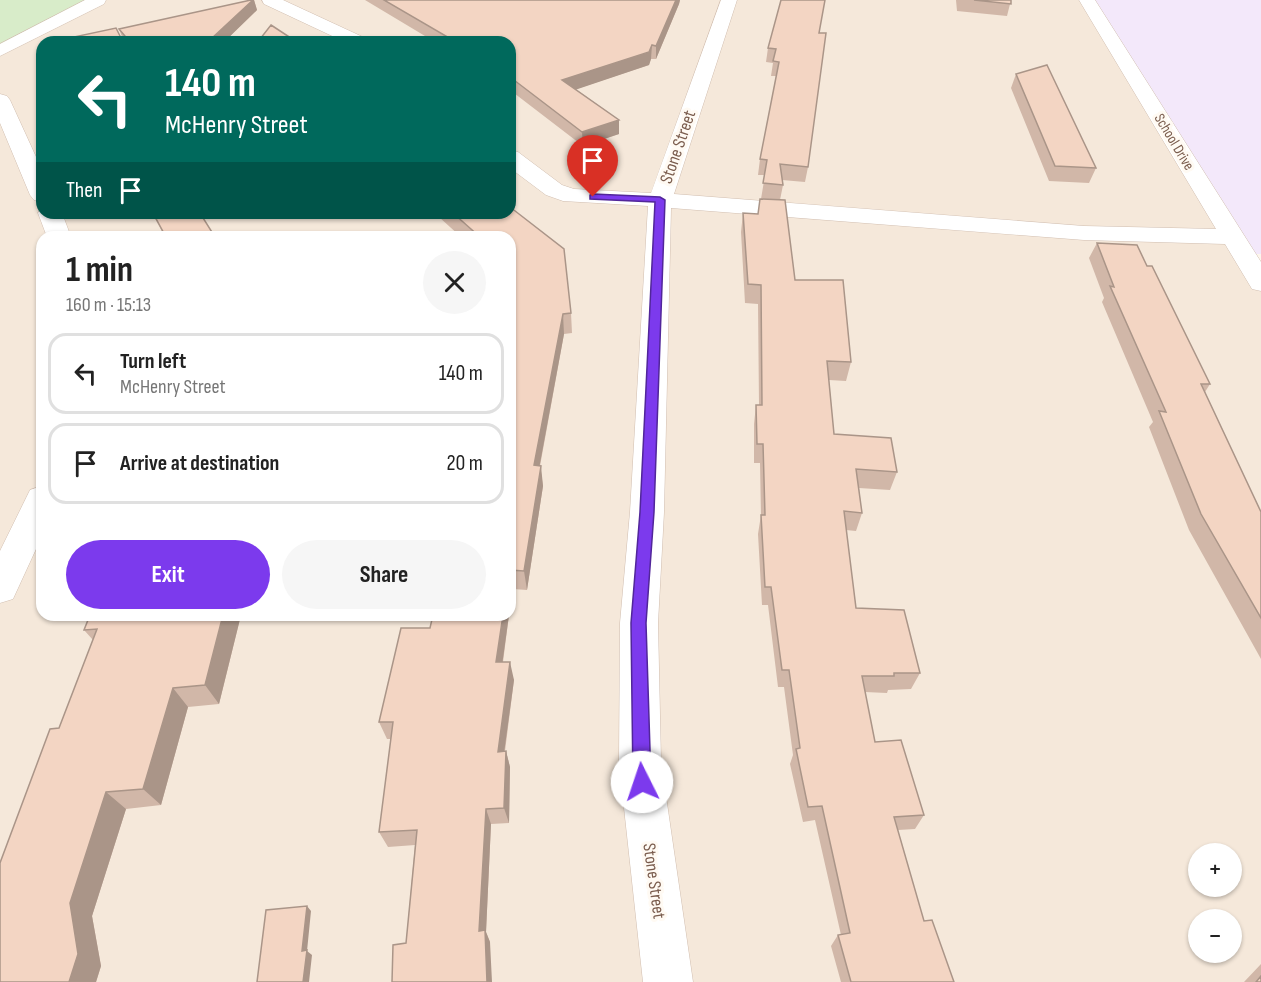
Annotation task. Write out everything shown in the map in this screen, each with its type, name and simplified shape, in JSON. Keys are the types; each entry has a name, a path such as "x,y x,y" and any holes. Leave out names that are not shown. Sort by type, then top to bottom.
{"street":[{"path":"0,51 98,0"},
{"path":"270,0 346,36"},
{"name":"Stone Street","path":"668,982 640,762 639,623 647,512 660,200 729,0"},
{"name":"School Drive","path":"1087,0 1246,248 1261,283"},
{"path":"0,100 36,181"},
{"path":"516,162 554,190 571,196 660,200 1246,248"},
{"path":"0,588 36,512"}],"shaded area":[{"path":"98,0 1087,0 1261,283 1261,982 0,982 0,51"},
{"path":"1087,0 1261,0 1261,254 1244,254"}],"green space":[{"path":"0,0 99,0 0,51"}],"building":[{"path":"253,0 214,36 125,36 119,29"},
{"path":"384,0 676,0 656,46 652,45 649,52 562,80 619,120 582,132 516,82 516,36 446,36"},
{"path":"781,0 825,0 819,33 826,33 808,167 780,164 783,185 763,183 767,160 760,159 779,62 773,61 776,49 768,48"},
{"path":"974,0 1011,0 1011,4"},
{"path":"271,25 288,36 262,36"},
{"path":"116,28 120,36 78,36"},
{"path":"1047,65 1096,168 1055,166 1016,74"},
{"path":"760,199 785,200 795,280 843,280 851,362 827,361 834,434 891,438 897,472 856,469 862,513 844,511 856,608 904,610 920,673 862,676 875,742 901,740 924,815 894,817 924,921 932,920 954,982 851,982 838,935 850,933 822,806 808,807 796,749 800,748 789,670 782,670 771,587 765,587 761,515 765,515 763,444 757,444 756,405 762,405 761,285 748,284 743,213 758,214"},
{"path":"516,212 564,249 571,313 563,314 534,465 541,466 524,571 516,570 516,231 473,231 460,219 516,219"},
{"path":"156,219 204,219 211,231 163,231"},
{"path":"1097,243 1137,245 1147,266 1152,266 1210,384 1201,384 1261,512 1261,618 1201,514 1159,411 1166,412 1110,286 1114,287"},
{"path":"88,621 221,621 205,685 173,688 143,789 106,792 70,903 78,954 69,982 0,982 0,863 50,729 59,728 97,629 84,630"},
{"path":"432,621 502,621 496,662 510,662 498,752 506,751 504,808 486,809 479,931 485,930 487,982 392,982 393,945 406,943 417,830 379,832 393,722 379,722 401,628 430,628"},
{"path":"307,906 302,951 307,950 303,982 257,982 266,910"}],"route":[{"path":"593,197 660,200 647,512 639,623 642,782"}]}
